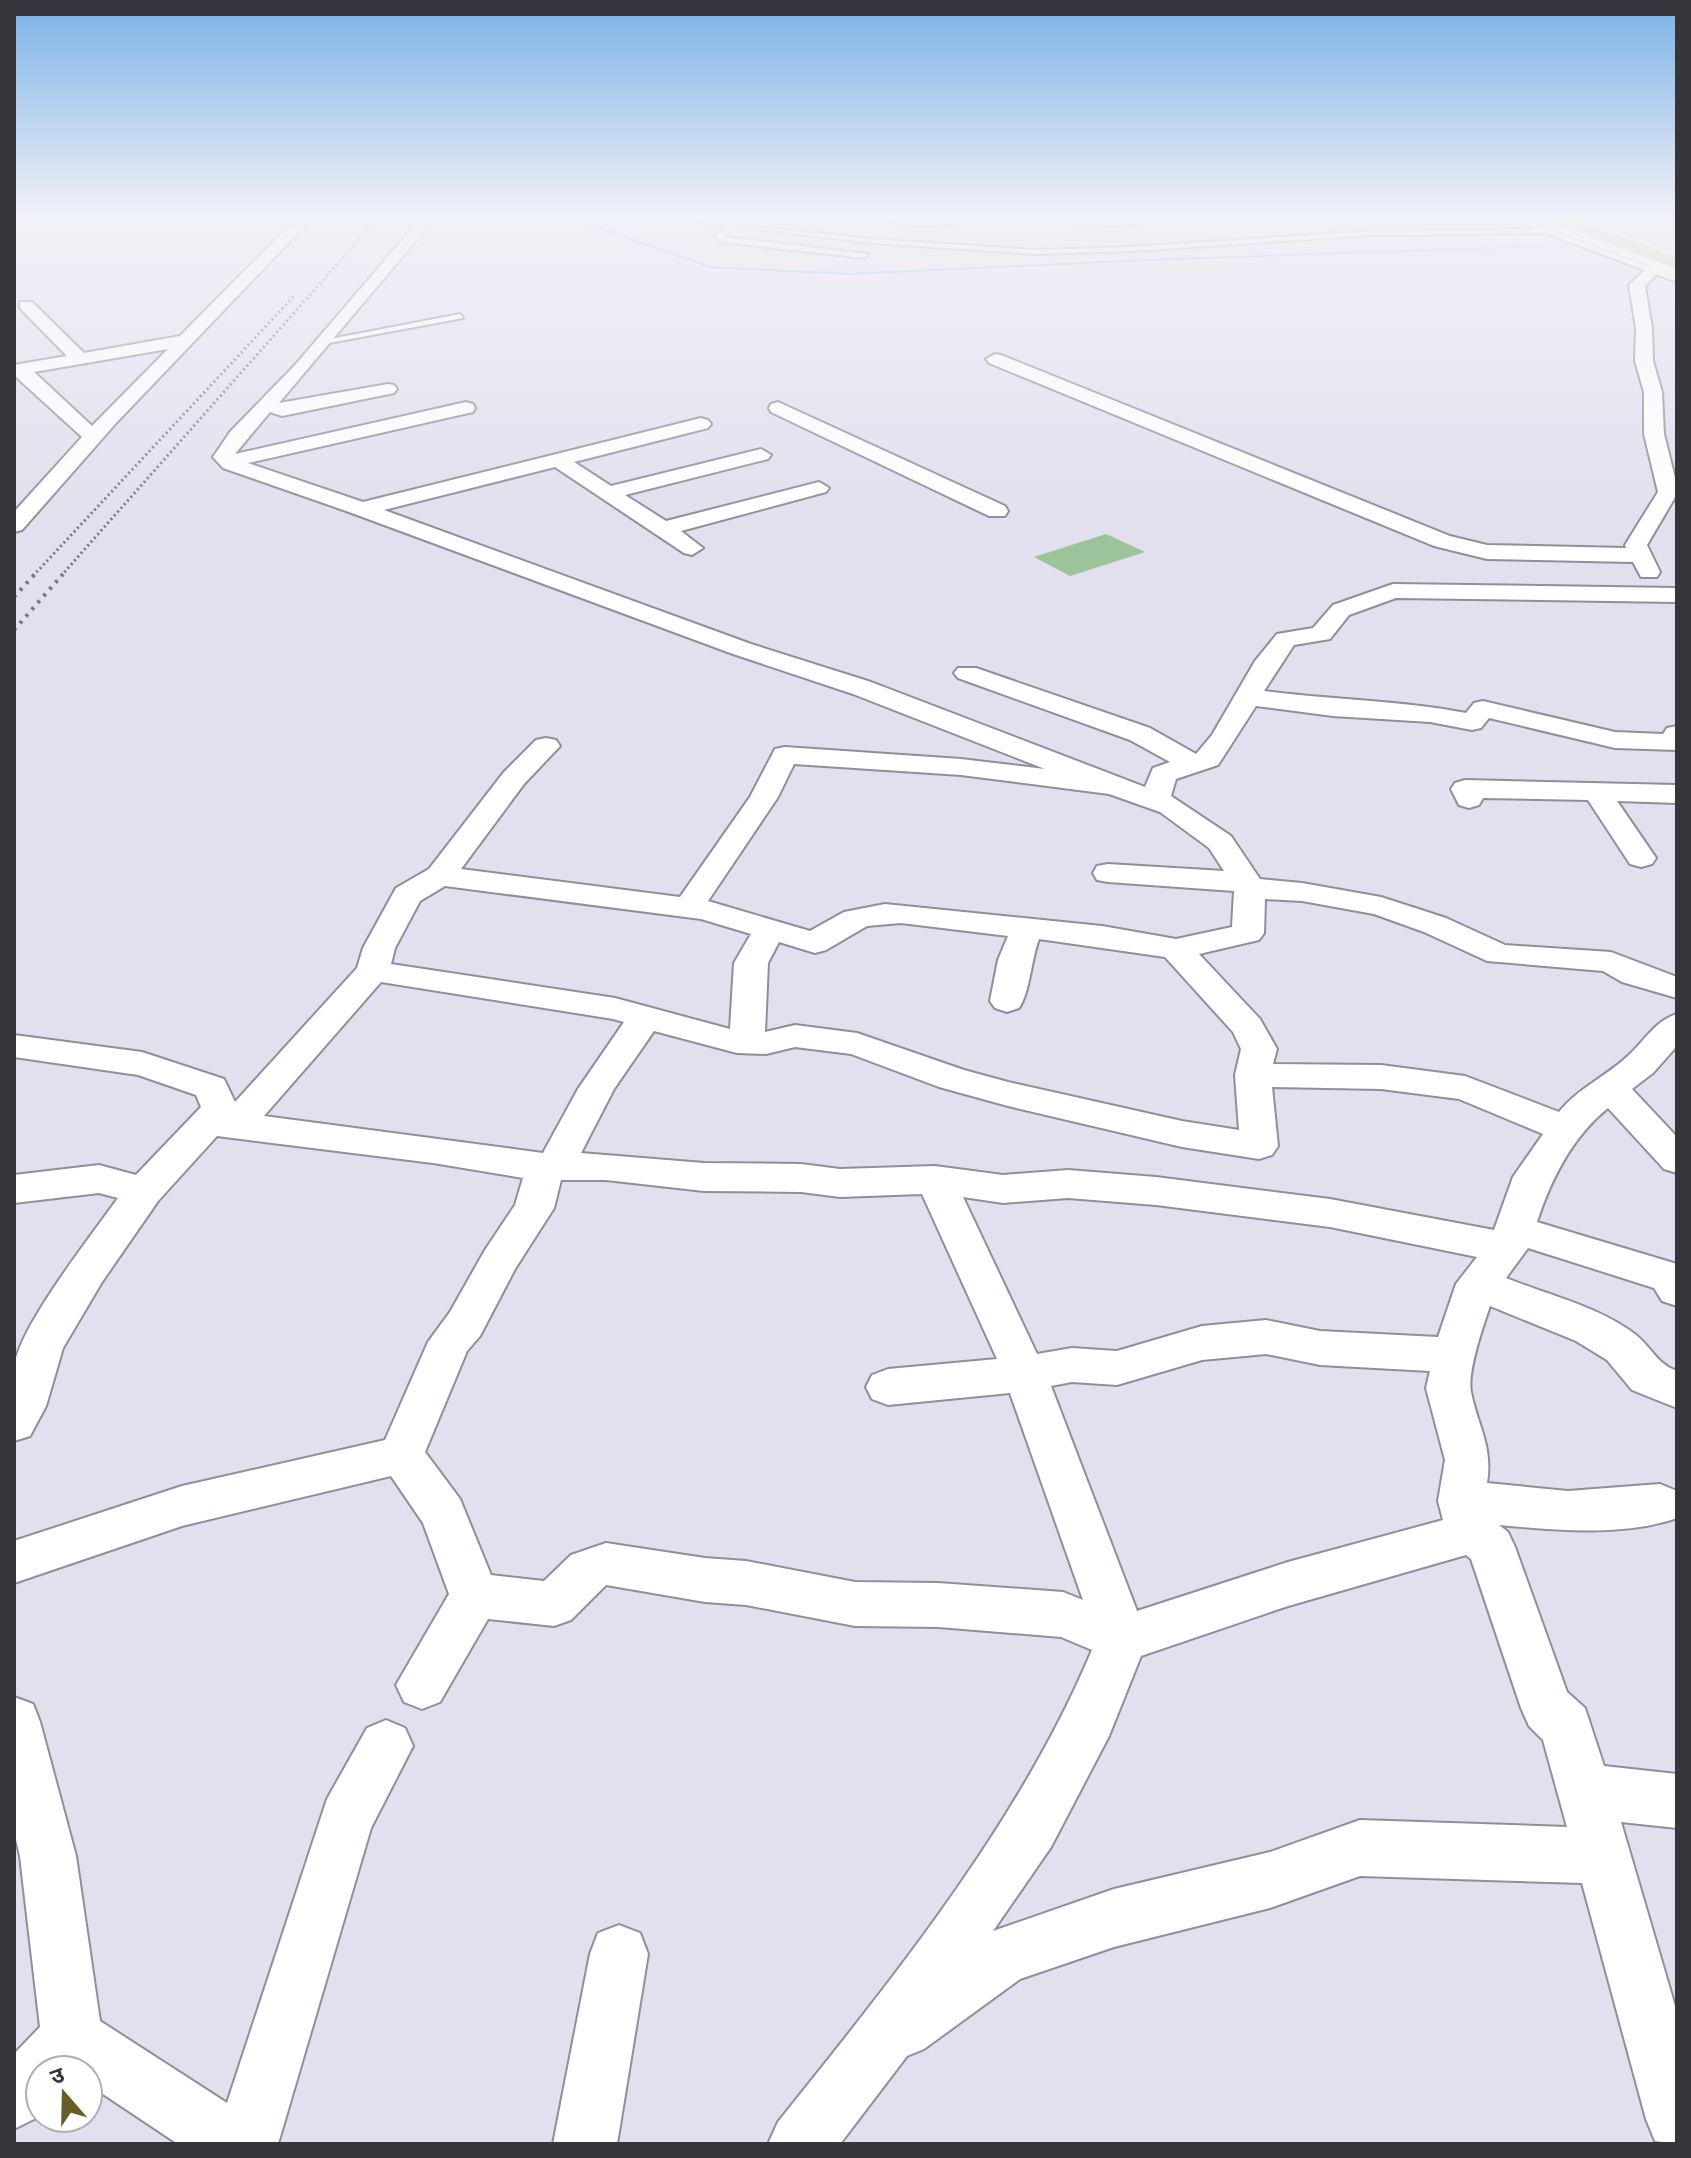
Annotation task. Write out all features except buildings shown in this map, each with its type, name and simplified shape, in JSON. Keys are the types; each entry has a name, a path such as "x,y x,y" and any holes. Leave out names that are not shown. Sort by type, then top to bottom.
{"street":[{"path":"40,319 80,359"},
{"path":"18,516 209,319"},
{"path":"343,319 230,446 223,457 228,462 269,480 361,509 742,649 862,688 1170,806 1220,842 1248,885 1248,933 1176,949 1102,936 933,918 905,912 860,916 832,928 815,943 688,908 440,876"},
{"path":"1642,319 1644,361 1653,392 1654,434 1668,492 1636,545 1645,567 1675,597"},
{"path":"18,370 189,340"},
{"path":"995,359 1442,541 1487,552 1640,555"},
{"path":"18,370 93,437"},
{"path":"363,372 429,417"},
{"path":"267,405 282,410 388,389"},
{"path":"228,462 466,408"},
{"path":"778,408 997,511"},
{"path":"361,509 701,424"},
{"path":"608,493 761,455"},
{"path":"558,460 692,548"},
{"path":"663,529 819,488"},
{"path":"1155,801 1163,774 1208,759 1268,661 1286,639 1321,634 1341,610 1393,591 1675,597"},
{"path":"967,673 1140,734 1193,764"},
{"path":"1248,697 1333,708 1430,714 1472,722 1483,709 1615,740 1673,743 1677,734"},
{"path":"14,1423 24,1406 24,1367 42,1345 144,1191 221,1124 373,971 379,948 407,895 440,876 487,818 514,778 546,746"},
{"path":"688,908 764,797 785,755 961,767 1114,786"},
{"path":"1469,799 1465,789 1677,794"},
{"path":"1597,793 1641,858"},
{"path":"1108,873 1248,885 1381,906 1435,925 1499,954 1611,962 1634,975 1677,988"},
{"path":"1007,1001 1014,960 1027,928"},
{"path":"748,1042 747,1001 751,963 770,930"},
{"path":"373,971 615,1009 737,1042 766,1043 795,1036 857,1044 952,1079 1008,1094 1182,1134 1259,1146 1253,1075 1259,1049 1248,1027 1176,949"},
{"path":"401,1455 449,1342 465,1324 499,1261 534,1208 551,1166 594,1088 611,1061 646,1018"},
{"path":"475,1596 554,1604 588,1570 606,1564 705,1580 746,1583 855,1604 938,1605 1063,1615 1122,1639 1288,1584 1455,1538 1465,1515 1468,1460 1448,1388 1461,1327 1477,1284 1510,1238 1532,1177 1579,1112 1640,1065 1677,1025"},
{"path":"14,1046 142,1064 211,1087 220,1109 221,1124"},
{"path":"1253,1075 1381,1077 1465,1088 1566,1129"},
{"path":"1609,1087 1677,1160"},
{"path":"221,1124 551,1166 606,1167 704,1177 801,1178 840,1183 935,1180 1003,1189 1068,1184 1220,1198 1510,1238 1669,1277 1677,1290"},
{"path":"14,1189 99,1179 144,1191"},
{"path":"800,2144 876,2048 1031,1827 1090,1718 1122,1639 1025,1374 935,1180"},
{"path":"1477,1284 1591,1329 1622,1348 1647,1378 1677,1390"},
{"path":"888,1387 1025,1374 1072,1365 1117,1368 1202,1343 1266,1337 1320,1348 1455,1355"},
{"path":"14,1562 182,1506 401,1455"},
{"path":"401,1455 443,1513 475,1596"},
{"path":"1465,1515 1660,1504"},
{"path":"1465,1515 1491,1547 1547,1708 1566,1726 1582,1791 1674,2098"},
{"path":"422,1685 475,1596"},
{"path":"246,2144 346,1818 386,1746"},
{"path":"17,1749 48,1856 51,2054"},
{"path":"1582,1791 1677,1801"},
{"path":"876,2048 1003,1956 1114,1918 1270,1880 1360,1848 1601,1856"},
{"path":"585,2144 619,1954"},
{"path":"104,2084 234,2144"}],"lane":[{"path":"324,341 445,319"}],"green space":[{"path":"1106,534 1145,552 1070,576 1034,557"}],"railway":[{"path":"33,576 273,319"},
{"path":"61,576 289,319"},
{"path":"14,597 35,574"},
{"path":"14,630 63,574"}]}
